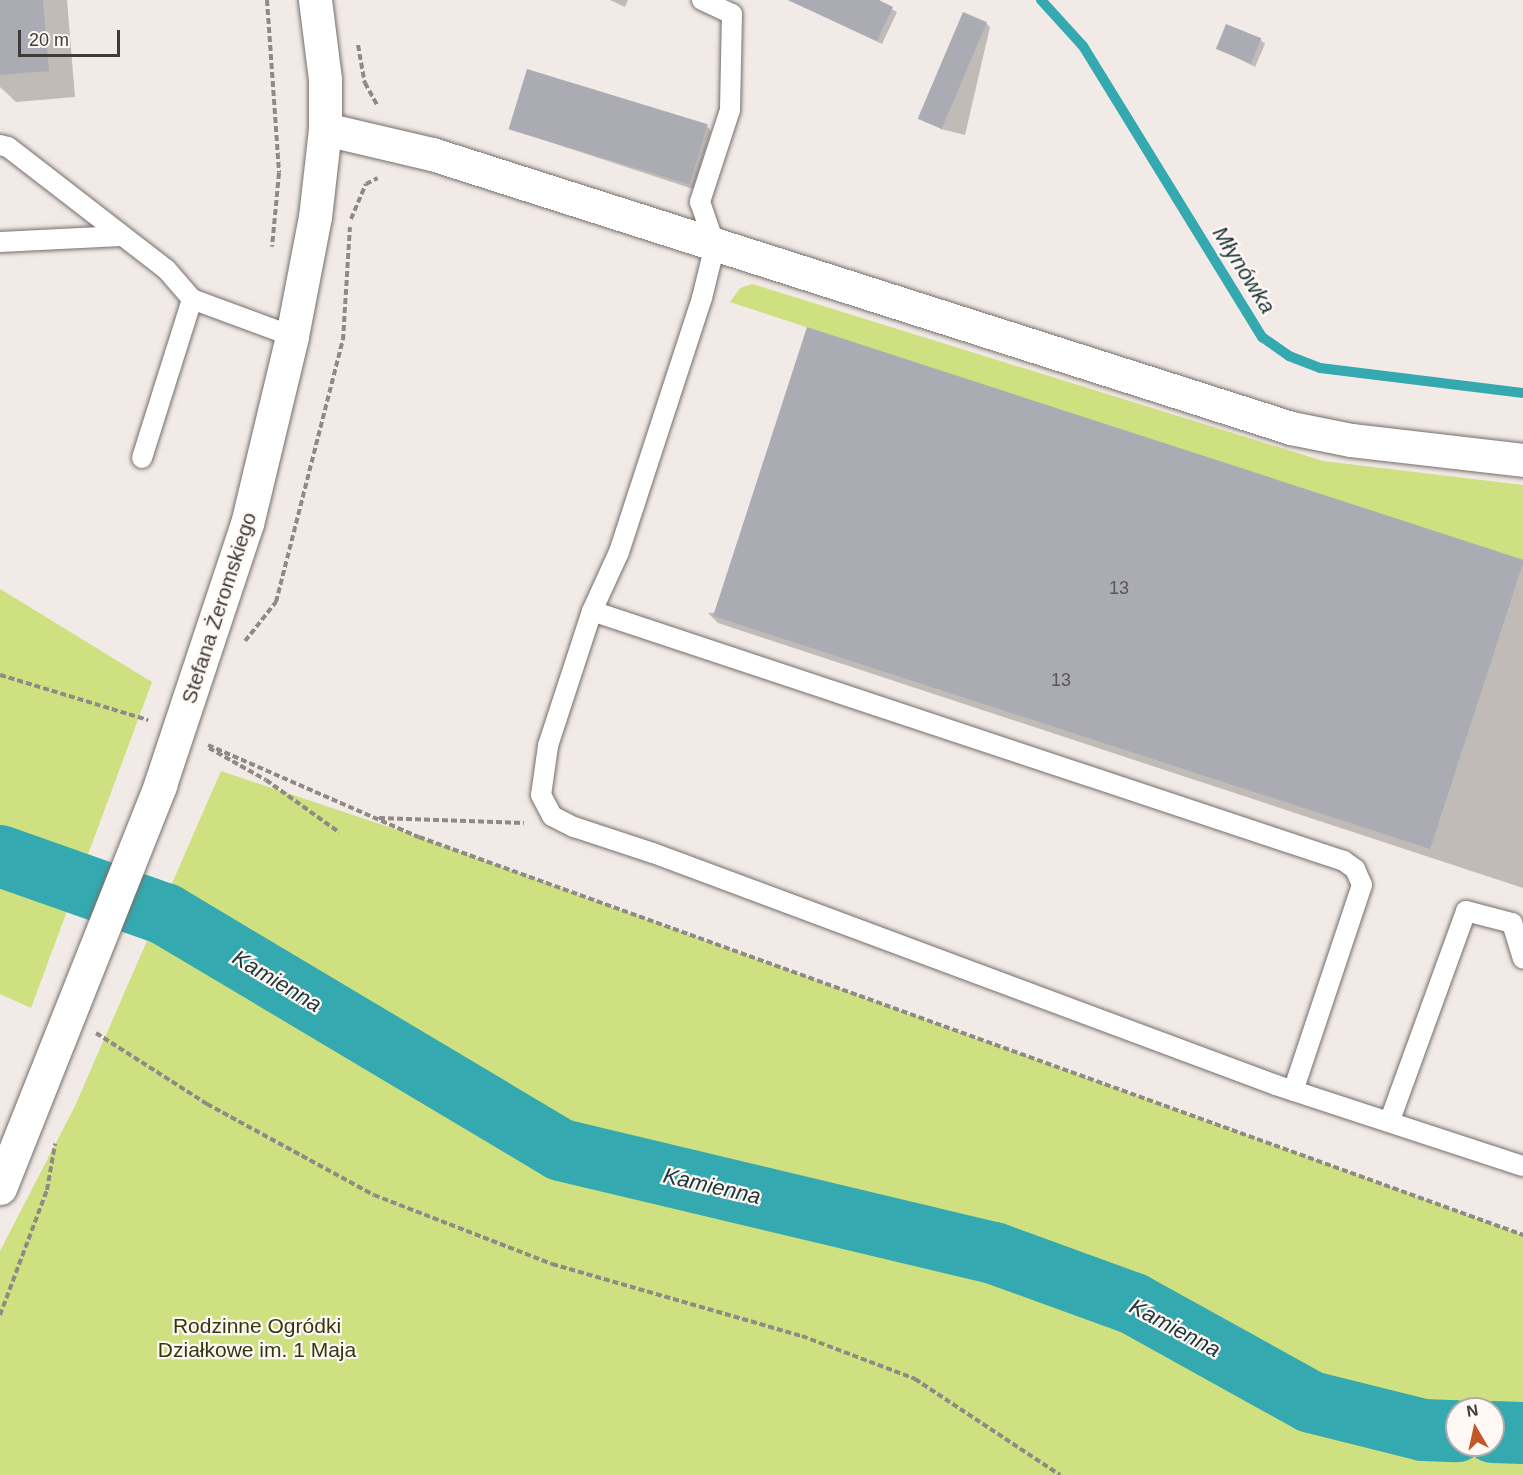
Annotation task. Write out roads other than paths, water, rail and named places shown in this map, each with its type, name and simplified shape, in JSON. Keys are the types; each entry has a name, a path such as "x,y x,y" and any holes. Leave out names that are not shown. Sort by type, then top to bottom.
{"street":[{"name":"Stefana Żeromskiego","path":"0,1188 80,992 160,785 247,524 292,336 315,217 325,129 325,79 315,0"},
{"path":"325,129 432,154 1291,428 1351,440 1523,460"}],"lane":[{"path":"702,0 732,14 730,110 700,202 715,245 702,298 619,552 592,610 542,772 541,795 552,816 574,827 653,853 1293,1091 1390,1120 1523,1166"},
{"path":"0,145 8,147 166,269 192,299 292,336"},
{"path":"0,242 121,236"},
{"path":"141,458 192,299"},
{"path":"592,610 1344,861 1356,869 1362,885 1293,1091"},
{"path":"1390,1120 1466,911 1512,923 1523,958"}],"waterway":[{"name":"Młynówka","path":"1041,0 1083,46 1262,337 1289,356 1320,368 1523,393"},
{"name":"Kamienna","path":"0,856 165,914 561,1150 994,1253 1134,1304 1311,1402 1423,1430 1445,1431"},
{"name":"Kamienna","path":"1505,1432 1523,1433"}],"park label":[{"name":"Rodzinne Ogródki Działkowe im. 1 Maja","path":"257,1338"}]}
